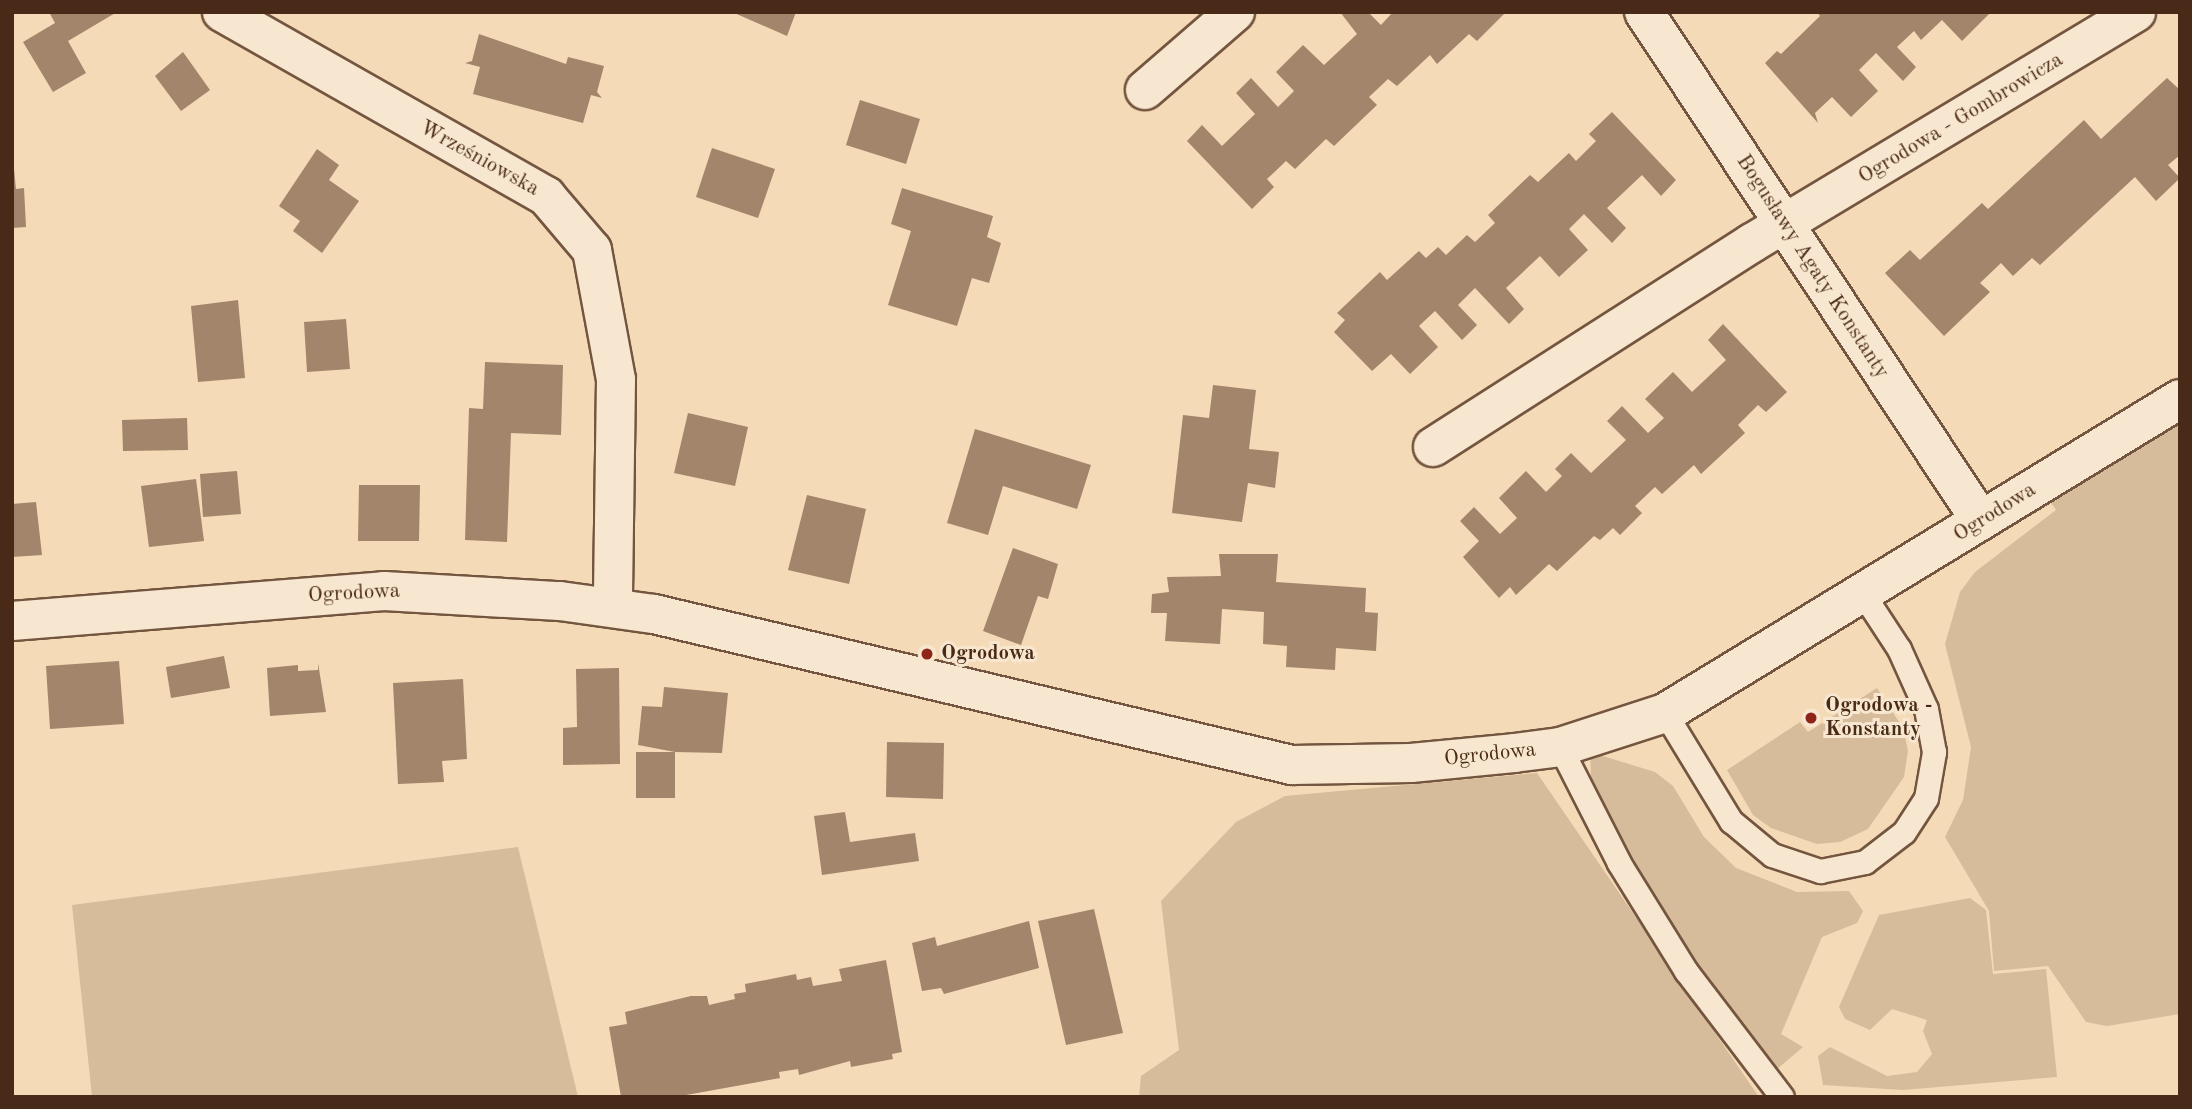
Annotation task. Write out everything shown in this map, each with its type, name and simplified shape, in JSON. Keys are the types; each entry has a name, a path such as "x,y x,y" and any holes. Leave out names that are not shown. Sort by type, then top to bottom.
{"street":[{"name":"Wrześniowska","path":"222,12 545,196 592,250 616,380 613,606"},
{"path":"1145,90 1235,12"},
{"name":"Bogusławy Agaty Konstanty","path":"1644,12 1981,522"},
{"name":"Ogrodowa - Gombrowicza","path":"1784,224 2136,12"},
{"path":"1433,447 1784,224"},
{"name":"Ogrodowa","path":"12,621 384,591 613,606 1292,765 1411,763 1560,747 1665,713 2180,399"}],"lane":[{"path":"1665,713 1731,821 1772,855 1820,871 1865,862 1904,832 1926,799 1934,752 1926,709 1899,649 1863,594"},
{"path":"1560,747 1619,863 1679,961 1782,1097"}],"shaded area":[{"path":"2180,424 2180,1014 2107,1026 2086,1022 2048,966 1994,971 1989,911 1945,837 1963,800 1971,747 1945,644 1960,592 1975,572 2056,510 2051,503"},
{"path":"1877,688 1903,728 1908,751 1904,777 1868,829 1840,842 1817,844 1771,828 1753,815 1727,770 1800,722 1808,732"},
{"path":"1590,752 1655,772 1673,786 1704,837 1736,868 1797,892 1849,891 1863,911 1857,923 1822,937 1781,1034 1803,1047 1776,1070 1660,915 1591,776"},
{"path":"1537,773 1759,1097 1139,1097 1141,1076 1179,1050 1161,901 1236,822 1285,796"},
{"path":"518,847 578,1097 92,1097 72,905"},
{"path":"1970,898 1986,910 1993,974 2046,969 2057,1077 1903,1090 1823,1085 1818,1056 1830,1047 1887,1076 1917,1072 1932,1054 1923,1031 1927,1020 1892,1009 1870,1030 1845,1019 1839,1007 1879,915"}],"building":[{"path":"49,12 117,12 68,41 86,73 53,92 23,42 55,23"},
{"path":"732,12 796,12 787,36"},
{"path":"1340,12 1368,12 1381,25 1393,12 1506,12 1477,41 1469,34 1437,64 1430,55 1397,86 1388,79 1369,97 1377,105 1334,146 1326,139 1295,169 1286,161 1267,179 1274,187 1252,209 1187,141 1202,125 1222,146 1255,114 1236,93 1251,78 1278,107 1294,91 1276,72 1303,45 1324,65 1357,34"},
{"path":"1817,12 1989,14 1962,41 1942,20 1921,40 1914,31 1897,47 1916,67 1903,81 1876,53 1859,70 1878,91 1851,117 1832,97 1815,113 1818,123 1765,63 1777,51 1781,54 1820,16"},
{"path":"479,34 566,64 568,57 604,66 597,92 602,98 591,95 583,123 473,94 480,67 465,63 472,61"},
{"path":"183,52 210,90 181,111 155,76"},
{"path":"2167,78 2180,90 2180,155 2168,165 2180,178 2156,201 2135,177 2040,265 2032,258 2013,276 2001,263 1980,283 1990,292 1944,336 1885,273 1910,250 1920,260 1982,203 1988,209 2084,120 2101,139"},
{"path":"860,100 920,119 906,164 846,145"},
{"path":"1612,112 1676,180 1661,196 1642,175 1607,208 1626,228 1612,243 1584,214 1569,229 1588,250 1559,277 1540,256 1506,288 1524,309 1509,324 1475,288 1458,305 1477,325 1462,340 1435,311 1419,326 1438,347 1410,374 1391,354 1372,371 1334,332 1345,320 1337,313 1380,272 1387,280 1419,251 1426,258 1438,247 1446,255 1467,235 1475,242 1495,223 1488,215 1530,175 1538,182 1569,153 1576,161 1596,141 1589,134"},
{"path":"12,148 16,189 24,188 26,227 12,228"},
{"path":"712,148 775,169 758,218 696,197"},
{"path":"317,149 339,165 329,180 359,201 322,253 293,231 300,221 279,206"},
{"path":"902,188 993,216 987,237 1001,243 989,283 972,278 957,326 888,305 911,231 891,224"},
{"path":"238,300 245,378 198,382 191,306"},
{"path":"346,319 350,369 307,372 304,322"},
{"path":"1723,324 1787,392 1766,412 1758,405 1738,425 1745,433 1701,474 1694,465 1662,494 1655,487 1635,506 1642,513 1620,535 1613,528 1600,540 1594,536 1557,571 1549,564 1516,595 1510,587 1499,598 1463,557 1479,541 1460,521 1474,507 1500,534 1517,518 1499,498 1526,471 1546,492 1562,476 1555,469 1571,453 1591,473 1626,440 1607,421 1622,406 1648,433 1664,418 1645,399 1673,372 1692,392 1726,360 1708,340"},
{"path":"485,362 563,365 561,435 511,433 507,542 465,540 469,408 483,409"},
{"path":"1213,385 1256,390 1249,449 1279,452 1275,488 1248,483 1242,522 1172,513 1183,415 1209,418"},
{"path":"688,413 748,427 735,486 674,473"},
{"path":"187,418 188,450 123,451 122,420"},
{"path":"975,429 1091,465 1077,509 1003,486 988,535 947,523"},
{"path":"237,471 241,514 203,517 200,474"},
{"path":"196,479 204,541 149,547 141,486"},
{"path":"359,485 420,485 419,541 358,541"},
{"path":"807,495 866,509 849,584 788,570"},
{"path":"36,502 42,555 12,557 12,504"},
{"path":"1013,548 1058,564 1048,599 1038,596 1021,645 983,631"},
{"path":"1219,554 1278,554 1276,582 1366,588 1365,612 1378,613 1376,651 1336,648 1335,670 1286,667 1287,646 1263,644 1264,612 1222,609 1220,644 1165,641 1167,613 1151,613 1152,594 1169,592 1167,577 1221,576"},
{"path":"224,656 230,688 171,698 166,667"},
{"path":"119,661 124,724 50,729 46,666"},
{"path":"318,663 326,712 270,716 267,668 298,665 298,671 318,670"},
{"path":"619,668 620,764 563,765 563,728 577,727 576,669"},
{"path":"463,679 467,759 442,761 444,782 398,784 393,683"},
{"path":"664,687 728,693 722,753 675,752 638,745 642,706 662,707"},
{"path":"887,742 944,743 943,799 886,797"},
{"path":"636,752 675,752 675,798 636,798"},
{"path":"845,812 850,842 915,833 919,861 822,875 814,816"},
{"path":"1094,909 1123,1033 1066,1045 1038,921"},
{"path":"1029,921 1039,968 944,994 941,988 922,991 912,943 935,937 937,946"},
{"path":"886,960 902,1052 892,1054 893,1059 851,1067 850,1061 799,1075 798,1069 779,1072 780,1078 675,1097 621,1097 609,1027 627,1024 625,1012 691,996 707,996 709,1005 735,999 734,994 746,992 745,984 796,974 797,980 811,977 813,986 842,981 839,969"}],"place":[{"name":"Ogrodowa","path":"927,654"},
{"name":"Ogrodowa - Konstanty","path":"1811,718"}]}
